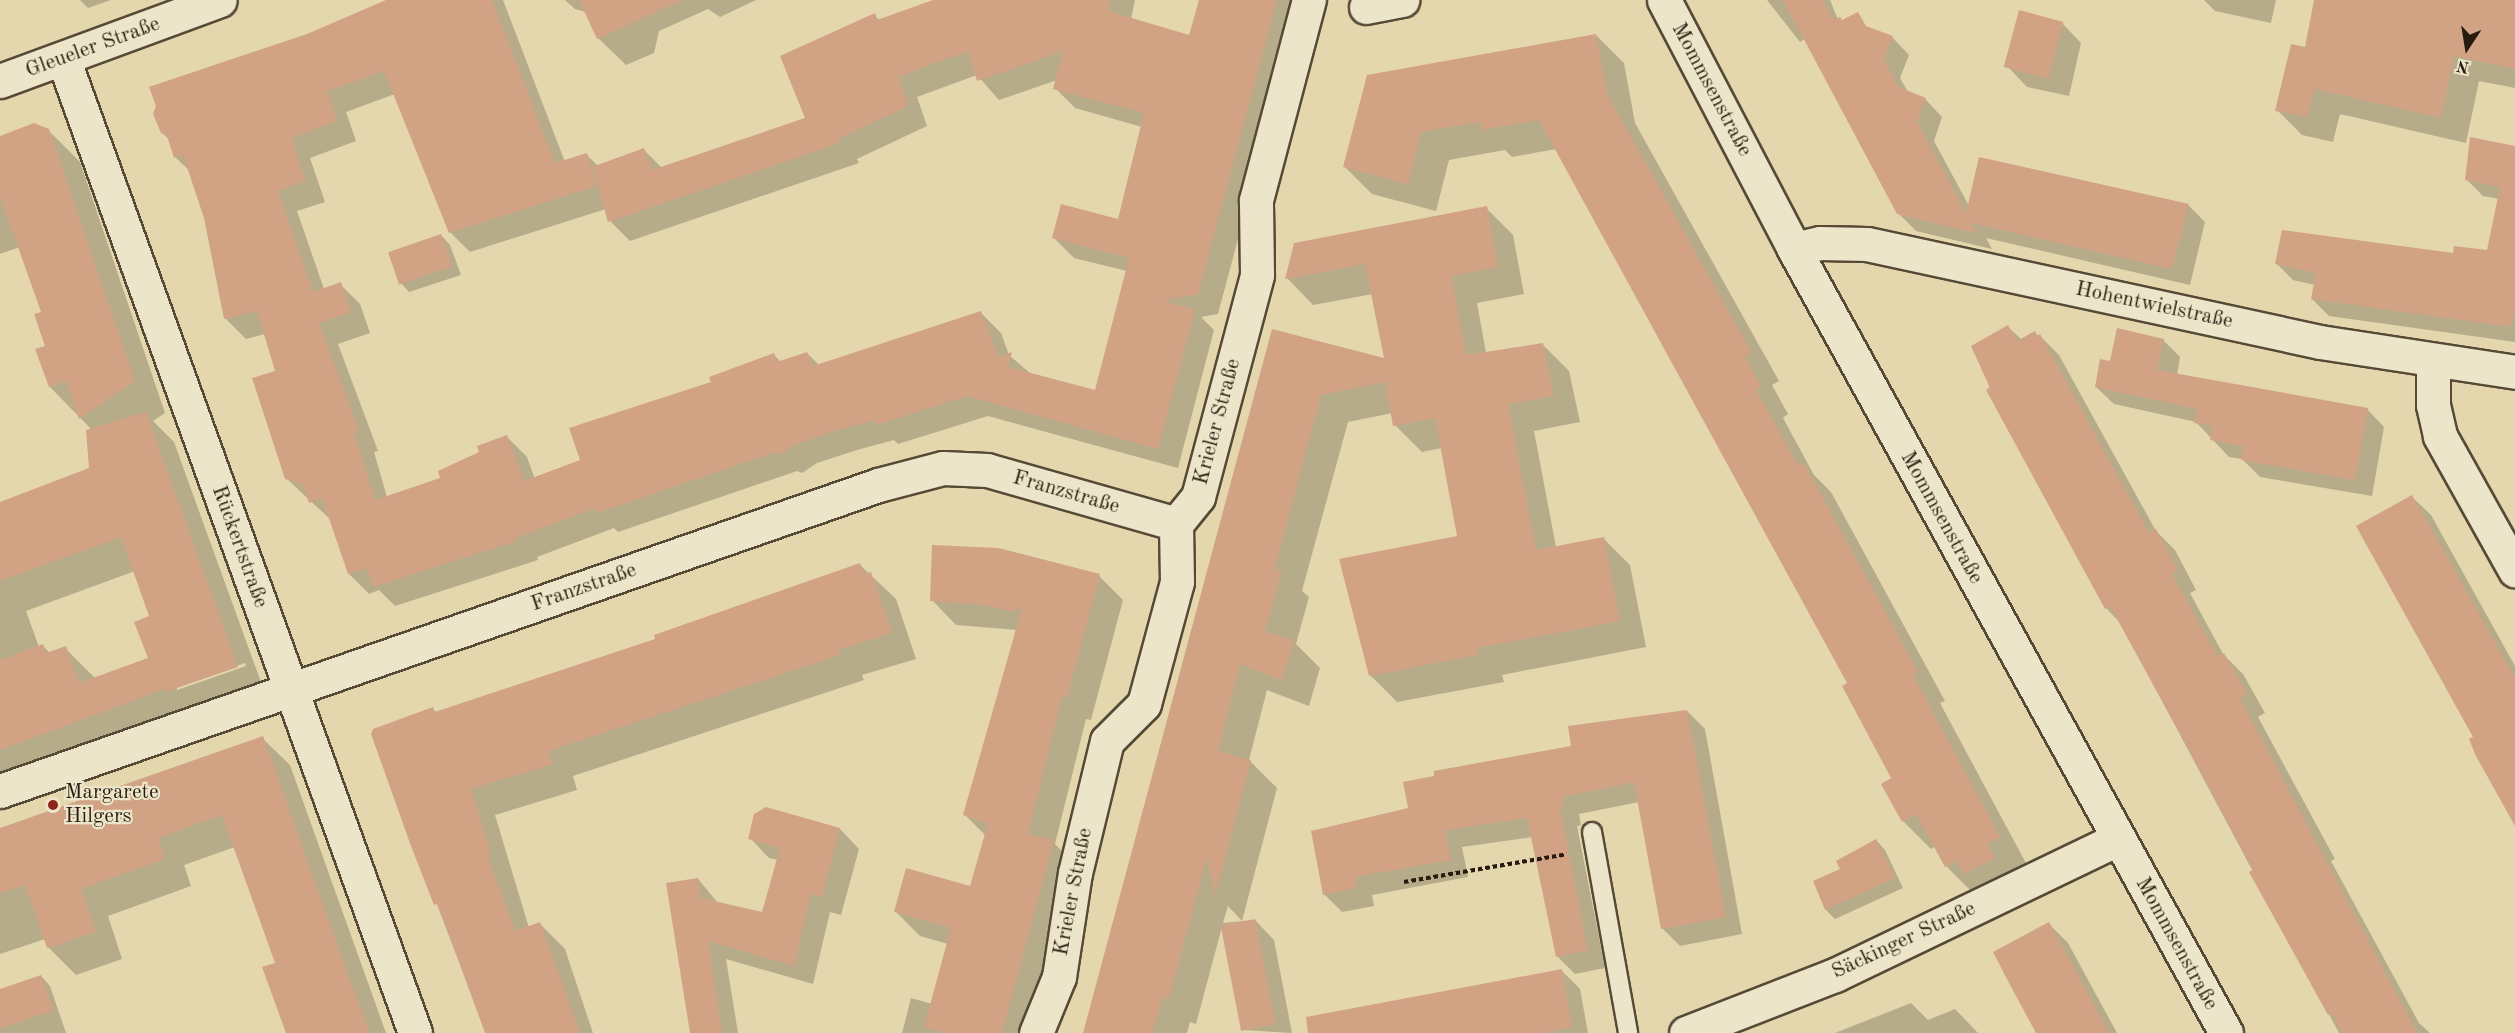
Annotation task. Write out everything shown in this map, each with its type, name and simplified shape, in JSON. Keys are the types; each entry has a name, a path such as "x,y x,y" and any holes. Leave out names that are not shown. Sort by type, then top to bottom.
{"street":[{"name":"Gleueler Straße","path":"0,81 64,60 220,0"},
{"name":"Krieler Straße","path":"1036,1033 1059,976 1075,873 1107,741 1144,704 1177,582 1176,524 1198,497 1257,275 1256,200 1309,0"},
{"path":"1366,7 1402,0"},
{"name":"Mommsenstraße","path":"1664,0 1794,249 2117,839 2226,1033"},
{"name":"Rückertstraße","path":"64,60 415,1033"},
{"name":"Hohentwielstraße","path":"1794,249 1820,243 1867,244 2320,342 2433,362 2515,372"},
{"path":"2433,362 2433,405 2440,436 2515,570"},
{"name":"Franzstraße","path":"0,791 878,485 942,468 987,470 1176,524"},
{"name":"Säckinger Straße","path":"1686,1033 1739,1023 2117,839"}],"lane":[{"path":"1593,841 1628,1033"}],"path":[{"path":"1404,882 1593,841"}],"building":[{"path":"386,0 492,0 555,163 587,153 596,186 449,233 384,71 327,91 337,121 291,138 306,181 278,191 313,292 341,282 351,312 319,323 359,431 354,432 375,500 440,478 438,471 479,452 477,446 507,435 524,481 580,460 569,428 711,382 709,377 774,353 777,362 807,352 813,366 981,311 998,357 1012,352 1008,367 1095,390 1129,258 1052,238 1061,204 1118,219 1144,113 1053,89 1063,51 977,81 968,51 898,77 908,106 838,139 840,143 608,222 592,167 644,148 652,170 805,118 780,56 875,13 877,20 933,0 1111,0 1108,11 1189,35 1199,0 1277,0 1198,294 1163,301 1195,309 1158,449 967,396 876,425 875,420 837,430 797,444 781,454 776,452 597,513 595,508 518,537 519,540 373,587 367,568 348,574 322,498 309,503 302,484 285,479 252,378 275,371 257,311 224,319 204,218 183,155 174,158 167,136 161,133 153,114 156,106 149,87 307,34"},
{"path":"579,0 683,0 597,39"},
{"path":"1783,0 1823,0 1833,20 1840,17 1842,20 1858,12 1866,26 1893,36 1884,59 1898,87 1926,98 1917,122 1966,213 1979,157 2189,204 2172,269 1971,223 1976,233 1897,214"},
{"path":"2314,0 2515,0 2515,69 2454,56 2441,118 2315,89 2307,117 2275,111 2291,44 2305,47"},
{"path":"2019,10 2063,22 2048,79 2004,67"},
{"path":"1596,34 1607,94 1752,353 1745,357 1761,386 1756,390 1798,465 1803,462 1877,596 1918,672 1913,675 2000,837 1986,844 1995,858 1964,874 1956,861 1945,867 1916,814 1902,822 1881,784 1891,778 1842,686 1847,683 1539,120 1482,130 1481,122 1421,132 1408,184 1343,167 1367,75"},
{"path":"34,123 49,129 135,381 79,419 66,381 49,387 35,349 45,346 34,314 41,312 0,196 0,136"},
{"path":"2470,137 2515,146 2515,310 2510,327 2311,299 2316,273 2275,264 2282,230 2453,253 2454,246 2487,250 2500,187 2465,180"},
{"path":"1487,206 1498,267 1451,276 1466,355 1543,343 1554,396 1508,404 1536,550 1604,537 1620,621 1476,648 1478,655 1369,676 1339,559 1457,536 1435,418 1393,426 1385,382 1321,395 1274,571 1282,569 1265,632 1294,640 1282,680 1240,664 1218,751 1251,760 1215,896 1207,857 1169,998 1163,996 1152,1033 1083,1033 1272,329 1384,358 1365,264 1285,279 1294,243"},
{"path":"441,234 452,266 399,284 388,252"},
{"path":"2008,325 2017,341 2035,331 2037,336 2040,334 2149,533 2156,529 2178,571 2172,574 2217,656 2224,653 2247,694 2240,698 2417,1033 2342,1033 2332,1013 2328,1015 2249,872 2253,870 2202,774 2110,606 2105,609 1986,390 1990,388 1971,346"},
{"path":"2117,328 2164,339 2157,370 2368,408 2355,480 2241,460 2243,446 2210,440 2212,426 2194,423 2197,409 2095,387 2100,359 2110,361"},
{"path":"146,412 238,667 165,692 164,689 0,750 0,660 43,644 46,653 66,646 79,683 148,658 134,622 149,616 121,537 0,581 0,502 89,468 86,430"},
{"path":"2412,495 2515,678 2515,826 2476,756 2469,739 2473,737 2356,526"},
{"path":"932,545 999,548 1100,574 1067,697 1062,696 1028,834 1054,840 1002,1033 948,1033 924,1027 951,928 894,912 906,868 970,886 988,823 963,815 1022,608 1012,612 986,605 930,601"},
{"path":"860,563 864,574 871,572 892,633 838,650 840,655 548,751 553,764 471,789 491,853 487,854 515,931 540,922 580,1033 485,1033 446,926 437,904 434,905 411,846 371,734 373,729 433,707 435,712 655,639 654,635"},
{"path":"1687,710 1726,917 1661,929 1634,782 1562,797 1564,807 1560,808 1588,950 1556,957 1527,818 1445,830 1451,860 1355,877 1357,888 1323,895 1311,831 1408,808 1403,782 1434,776 1434,771 1571,746 1568,726"},
{"path":"263,736 370,1033 286,1033 262,967 275,963 222,815 158,838 165,859 81,889 96,932 47,948 25,885 0,893 0,828"},
{"path":"766,807 840,828 822,897 811,894 794,966 708,941 722,1033 690,1033 666,883 698,878 701,898 762,912 780,848 748,839 754,814"},
{"path":"1876,839 1895,878 1825,910 1813,881 1840,869 1836,861"},
{"path":"1255,919 1275,1024 1241,1031 1221,926"},
{"path":"2049,922 2109,1033 2036,1033 1993,952"},
{"path":"1562,969 1572,1027 1541,1033 1308,1033 1306,1017"},
{"path":"41,975 54,1010 0,1029 0,989"}],"place":[{"name":"Margarete Hilgers","path":"53,805"}]}
